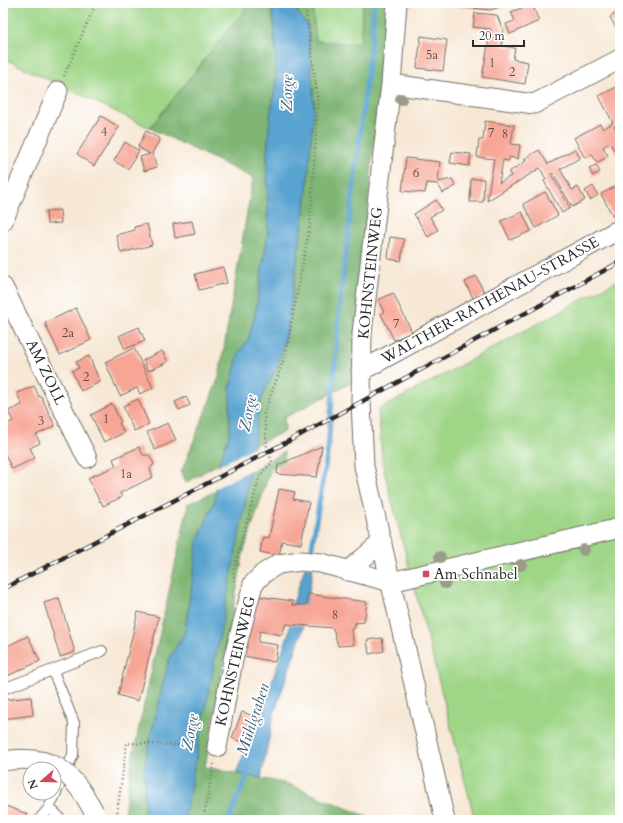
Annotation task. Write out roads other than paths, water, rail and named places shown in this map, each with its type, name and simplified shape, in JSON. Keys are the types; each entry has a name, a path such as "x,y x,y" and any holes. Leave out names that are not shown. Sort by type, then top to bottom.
{"street":[{"name":"KOHNSTEINWEG","path":"397,3 391,84 362,334 361,371 364,466 445,820"},
{"path":"391,84 534,104 620,58"},
{"path":"3,221 58,91"},
{"name":"WALTHER-RATHENAU-STRASSE","path":"361,371 620,229"},
{"name":"AM ZOLL","path":"3,287 87,458"},
{"path":"391,582 620,528"},
{"path":"348,571 382,542"},
{"name":"KOHNSTEINWEG","path":"208,746 253,584 264,573 278,564 301,561 321,563 391,582"},
{"path":"3,761 34,760 55,765 69,775 81,788 94,812 94,820"}],"lane":[{"path":"3,689 102,651"},
{"path":"39,820 49,808 73,755 74,723 52,671"},
{"path":"49,808 58,816 60,820"}],"water":[{"name":"Zorge","path":"271,3 297,3 298,13 308,26 314,103 307,192 287,331 277,367 265,390 260,404 246,499 184,820 144,820 145,761 169,659 185,632 198,540 215,500 219,463 230,433 230,388 239,352 248,340 255,315 268,234 267,155 270,117 276,83 275,32"},
{"path":"305,567 313,568 302,632 274,714 261,778 236,773 260,715 289,632 294,600"}],"waterway":[{"path":"310,559 328,448 340,302 372,33 374,3"},
{"name":"Mühlgraben","path":"229,820 249,771"}],"railway":[{"path":"3,589 285,443 620,262"}],"place":[{"name":"Am Schnabel","path":"426,574"}]}
